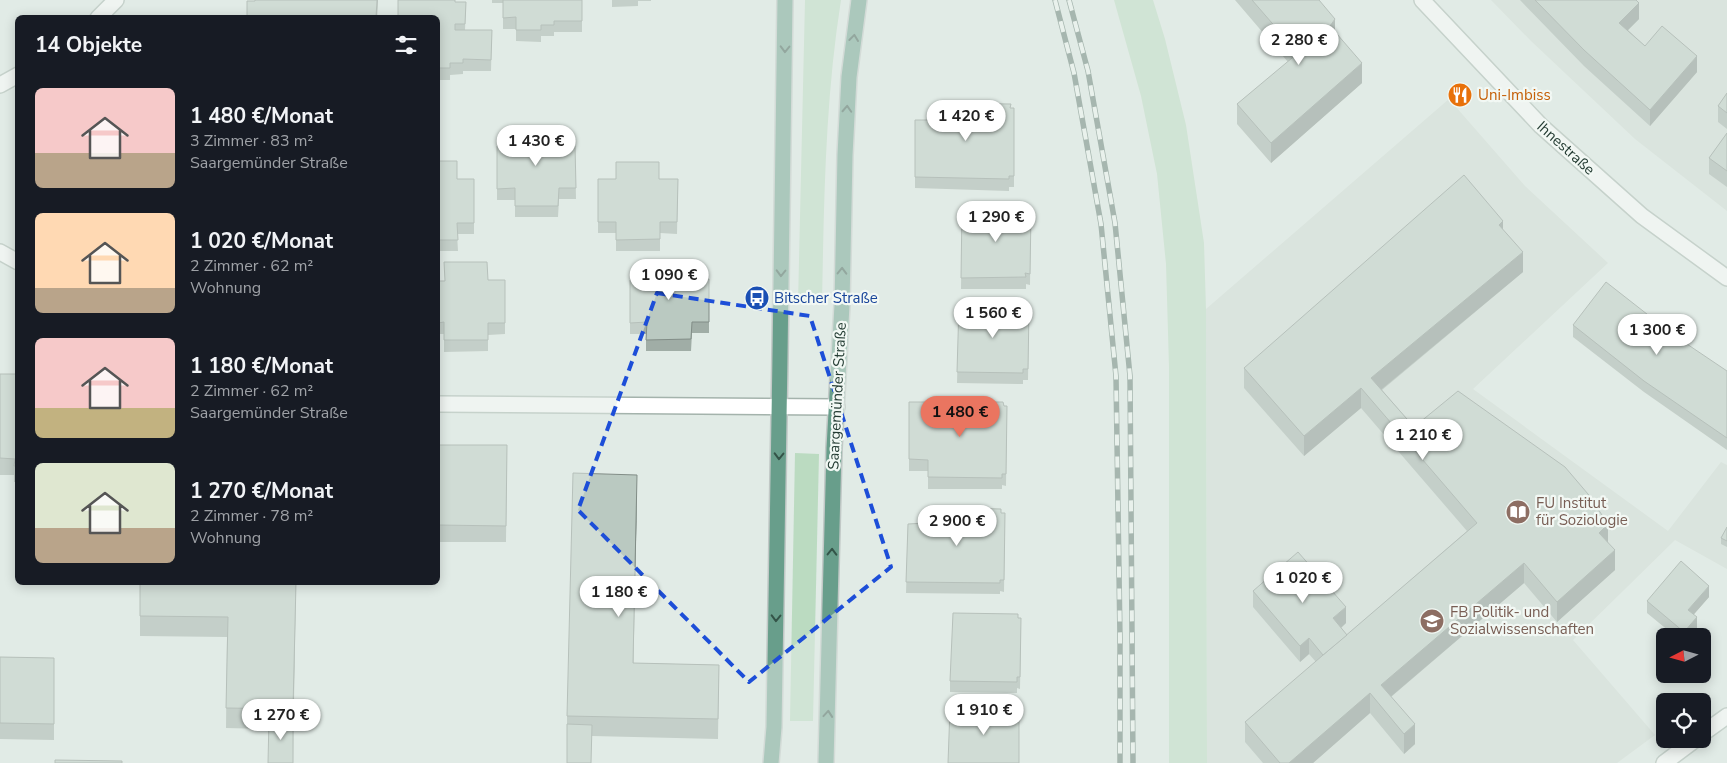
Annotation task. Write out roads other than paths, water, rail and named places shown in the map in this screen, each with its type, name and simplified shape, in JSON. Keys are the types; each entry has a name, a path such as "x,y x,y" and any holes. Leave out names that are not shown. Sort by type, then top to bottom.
{"main road":[{"path":"771,763 774,718 785,0"},
{"name":"Saargemünder Straße","path":"826,763 834,448 849,77 859,0"}],"street":[{"path":"101,15 116,0"},
{"name":"Ihnestraße","path":"1422,0 1541,126 1642,216 1727,278"},
{"path":"0,85 15,77"},
{"path":"0,252 15,260"},
{"path":"440,404 837,407"},
{"path":"1711,728 1727,716"},
{"path":"1664,763 1684,748"}],"railway":[{"path":"1055,0 1074,73 1101,224 1116,376 1120,763"},
{"path":"1069,0 1088,71 1115,223 1130,376 1133,763"}],"place":[{"name":"Uni-Imbiss","path":"1460,95"},
{"name":"Bitscher Straße","path":"757,298"},
{"name":"FU Institut für Soziologie","path":"1518,512"},
{"name":"FB Politik- und Sozialwissenschaften","path":"1432,621"}]}
